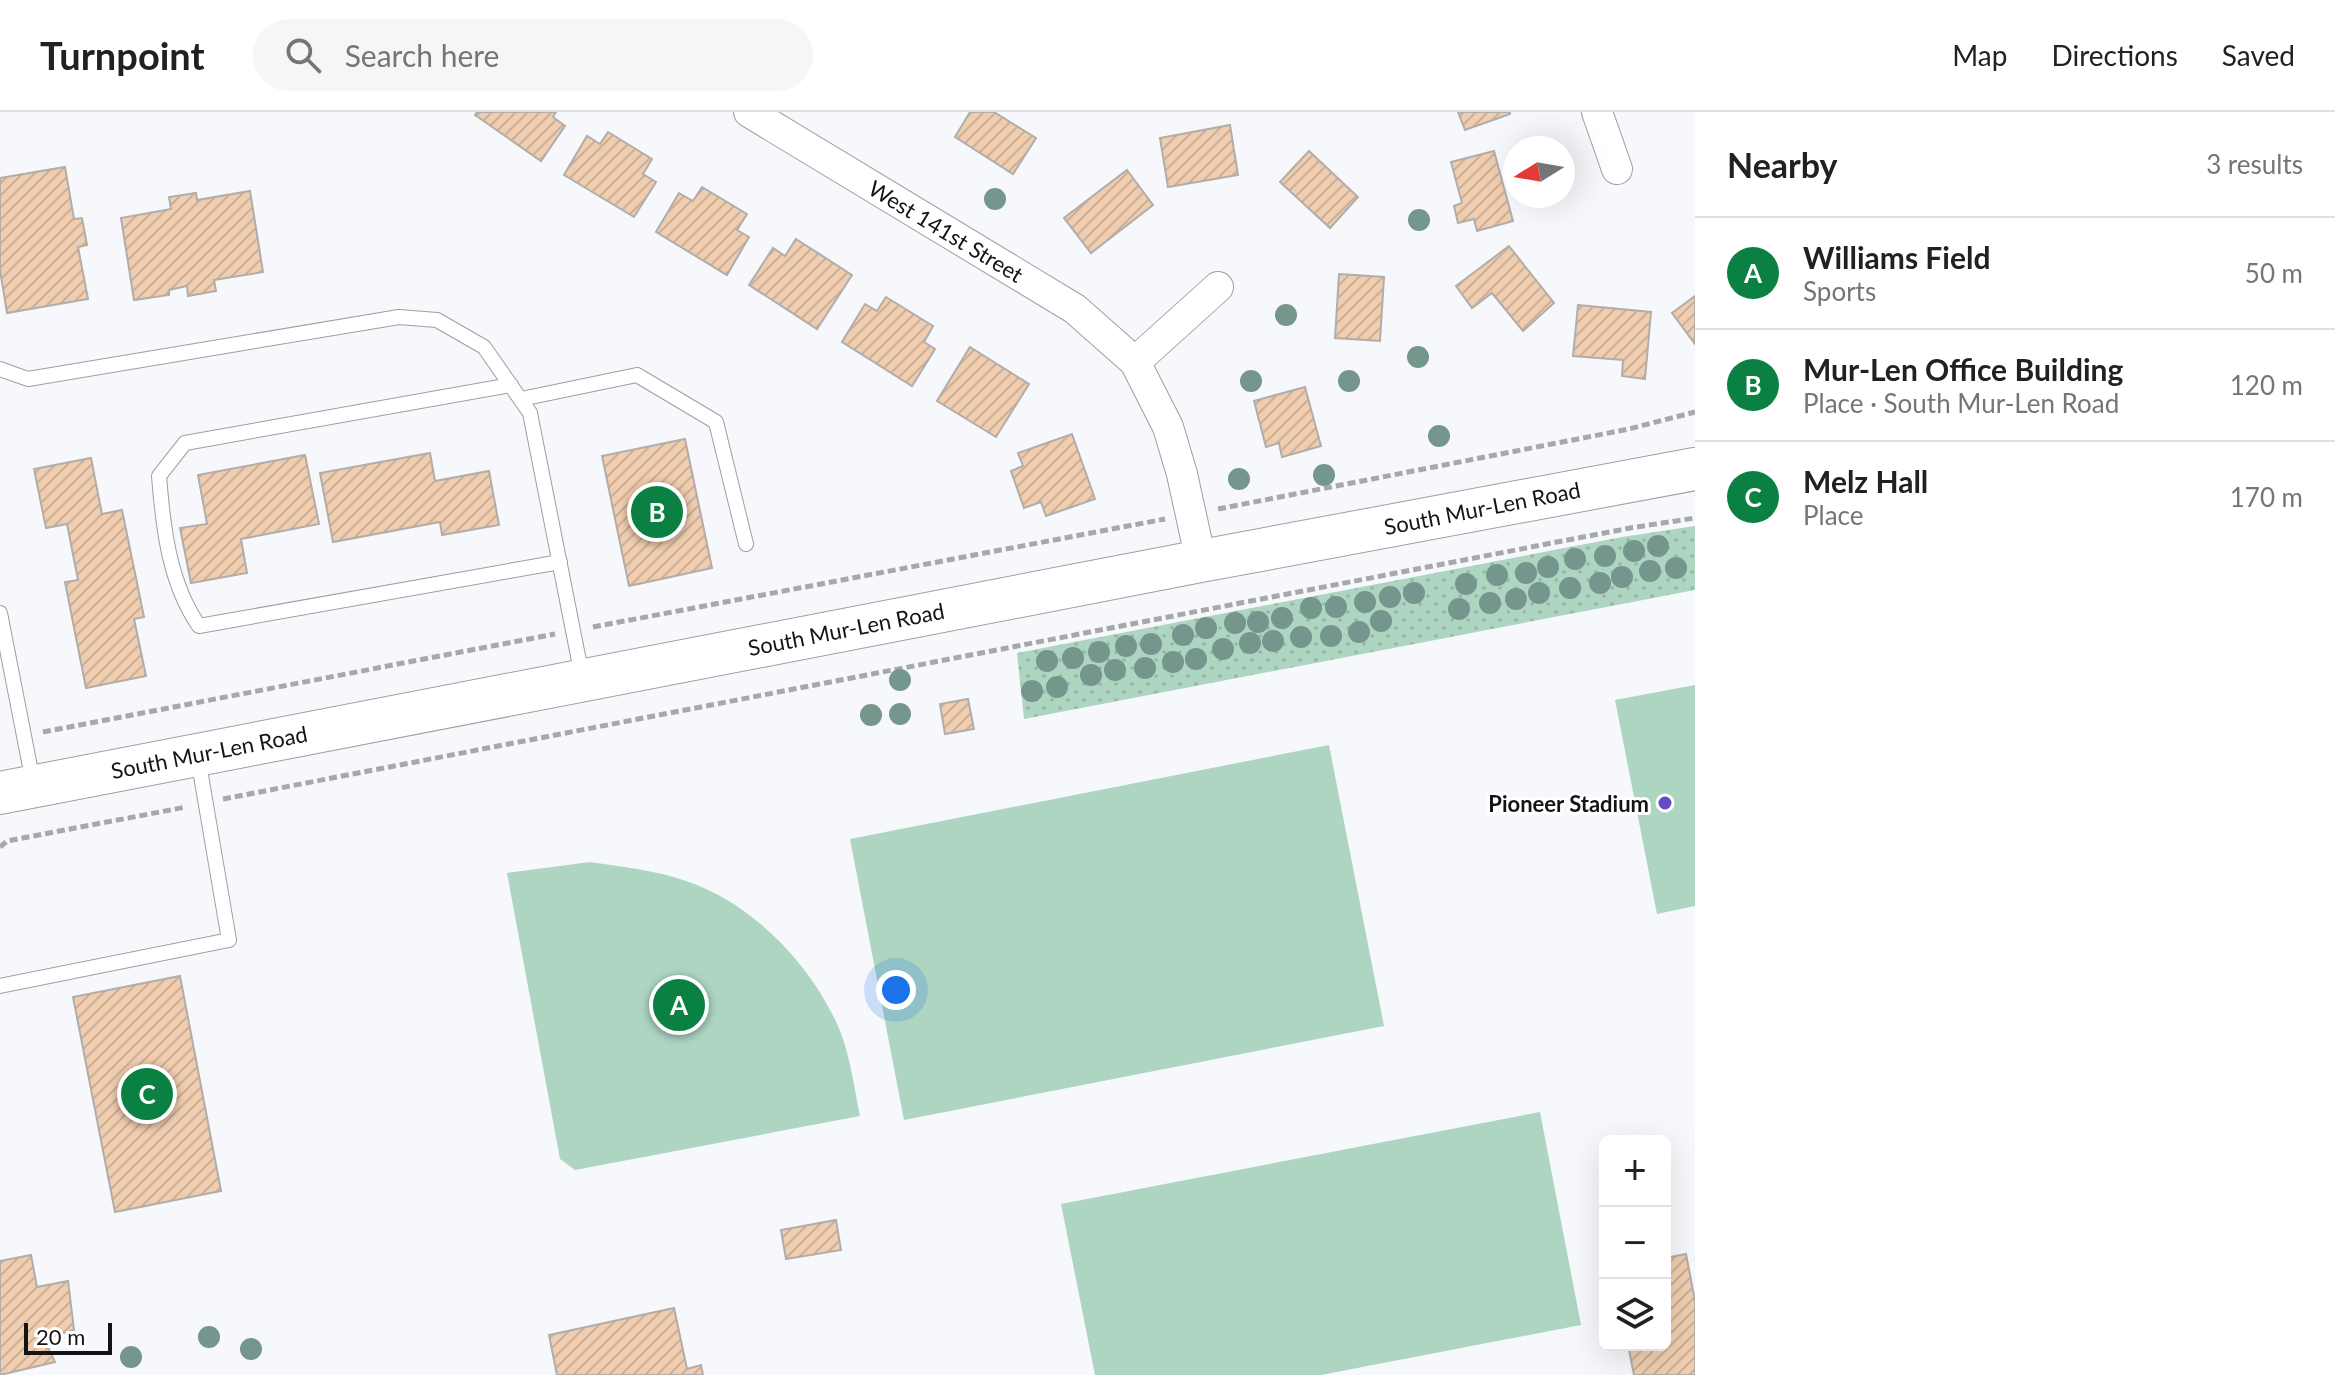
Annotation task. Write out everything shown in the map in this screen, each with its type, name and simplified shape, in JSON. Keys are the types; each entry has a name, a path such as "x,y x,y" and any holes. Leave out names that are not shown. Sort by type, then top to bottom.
{"main road":[{"name":"South Mur-Len Road","path":"17,790 1694,469"}],"street":[{"name":"West 141st Street","path":"749,112 1075,309 1135,362 1168,427 1201,561"},
{"path":"1597,112 1617,169"},
{"path":"1135,362 1218,287"}],"lane":[{"path":"0,369 28,379 399,317 437,320 484,347 530,413 583,680"},
{"path":"521,399 637,375 716,422 746,544"},
{"path":"511,385 185,443 159,476 163,525 183,603 199,626 560,562"},
{"path":"0,613 24,736 17,790"},
{"path":"0,986 229,940 198,754"}],"path":[{"path":"24,736 1191,514 1629,429 1695,412"},
{"path":"0,847 7,841 1614,531 1695,518"}],"green space":[{"path":"1695,526 1695,590 1024,719 1017,653 1622,537"},
{"name":"Pioneer Stadium","path":"1695,685 1695,906 1657,914 1615,700"},
{"path":"1329,745 1384,1026 904,1120 850,839"},
{"path":"590,862 650,871 686,881 734,904 776,938 812,980 838,1026 849,1059 860,1116 575,1170 560,1159 507,873"},
{"path":"1540,1112 1581,1325 1321,1375 1095,1375 1061,1204"}],"building":[{"path":"477,112 556,112 553,117 565,126 541,161 475,115"},
{"path":"970,112 994,112 1036,138 1013,174 955,137"},
{"path":"1458,112 1510,112 1510,114 1465,130"},
{"path":"1230,125 1238,175 1168,187 1160,138"},
{"path":"608,132 652,159 643,174 656,182 634,217 564,175 587,136 600,144"},
{"path":"1309,151 1358,197 1330,228 1280,182"},
{"path":"1494,151 1503,184 1503,208 1509,208 1513,221 1477,231 1474,219 1458,223 1454,206 1462,203 1451,162"},
{"path":"65,167 74,219 82,218 87,245 78,247 88,299 7,313 0,270 0,178"},
{"path":"1127,170 1153,205 1091,253 1064,218"},
{"path":"702,187 747,214 737,230 749,237 727,275 656,232 679,193 693,201"},
{"path":"250,191 263,272 214,280 216,291 188,296 187,286 169,290 169,295 134,300 121,218 171,209 169,197 196,193 197,200"},
{"path":"796,239 852,275 817,329 749,285 773,248 785,256"},
{"path":"1509,246 1554,303 1523,331 1492,293 1472,308 1456,286"},
{"path":"1339,274 1384,277 1380,341 1335,338"},
{"path":"1695,296 1695,344 1672,313"},
{"path":"886,297 933,326 924,342 935,349 912,386 842,342 865,304 877,311"},
{"path":"1578,305 1651,312 1645,379 1622,376 1623,360 1573,356"},
{"path":"970,347 1029,384 996,437 937,401"},
{"path":"1305,387 1321,446 1282,457 1279,443 1266,447 1254,401"},
{"path":"1072,434 1095,499 1046,516 1041,502 1024,508 1011,471 1023,466 1018,453"},
{"path":"685,439 712,568 629,586 602,456"},
{"path":"430,453 435,481 489,471 499,525 442,535 440,522 333,542 320,473"},
{"path":"305,455 319,524 241,539 247,573 191,583 180,528 207,524 198,475"},
{"path":"91,458 102,514 122,510 144,617 134,619 146,676 86,688 65,582 78,580 67,524 46,528 34,469"},
{"path":"968,699 974,729 945,734 940,704"},
{"path":"180,976 221,1191 115,1212 73,997"},
{"path":"836,1220 841,1250 786,1259 781,1230"},
{"path":"1686,1254 1695,1301 1695,1375 1634,1375 1629,1351 1671,1351 1671,1257"},
{"path":"31,1255 37,1287 68,1281 74,1330 44,1339 55,1362 0,1375 0,1261"},
{"path":"674,1308 687,1369 701,1365 703,1375 557,1375 549,1335"}],"place":[{"name":"Mur-Len Office Building","path":"657,512"},
{"name":"Pioneer Stadium","path":"1665,803"},
{"name":"Williams Field","path":"679,1005"},
{"name":"Melz Hall","path":"147,1094"}]}
